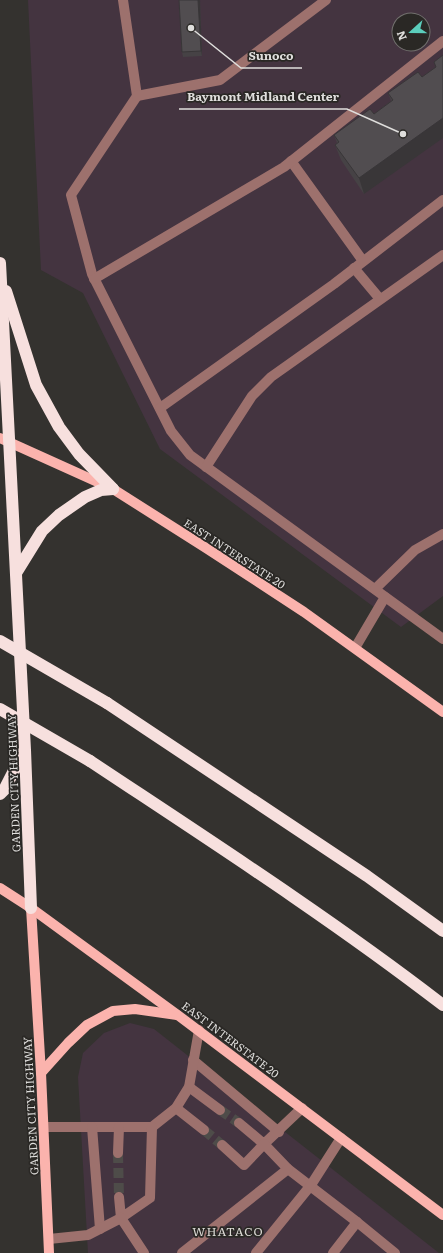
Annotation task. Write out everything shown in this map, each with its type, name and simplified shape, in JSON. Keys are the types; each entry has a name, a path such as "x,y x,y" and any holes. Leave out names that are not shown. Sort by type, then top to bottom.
{"highway":[{"name":"GARDEN CITY HIGHWAY","path":"0,271 4,440 16,572 31,908"},
{"path":"0,271 36,385 59,427 79,454 113,489"},
{"path":"16,572 42,531 59,515 85,497 100,490 113,489"},
{"path":"0,641 107,703 367,876 443,931"},
{"path":"0,709 90,761 325,918 401,972 443,1005"},
{"path":"0,794 4,790 25,750"}],"main road":[{"name":"EAST INTERSTATE 20","path":"4,440 113,489 284,599 443,712"},
{"name":"EAST INTERSTATE 20","path":"0,888 31,908 199,1030 443,1215"},
{"name":"GARDEN CITY HIGHWAY","path":"31,908 50,1253"},
{"path":"41,1073 68,1043 87,1025 113,1011 135,1009 179,1016"}],"lane":[{"path":"123,0 137,96 71,195 94,279 171,431 190,455 443,639"},
{"path":"137,96 220,80 326,0"},
{"path":"94,279 284,167 443,41"},
{"path":"291,161 363,261"},
{"path":"160,408 354,268 443,200"},
{"path":"206,466 252,396 271,377 443,255"},
{"path":"354,268 380,299"},
{"path":"375,589 415,550 443,534"},
{"path":"355,648 385,597"},
{"path":"44,1127 152,1127 176,1108 189,1087 199,1030"},
{"path":"193,1060 279,1132"},
{"path":"189,1087 220,1110"},
{"path":"176,1108 204,1130"},
{"path":"222,1145 244,1165 302,1108"},
{"path":"239,1124 264,1144 288,1169 357,1222 394,1253"},
{"path":"92,1127 100,1229"},
{"path":"118,1153 119,1127"},
{"path":"49,1239 88,1235 121,1218 150,1198 152,1127"},
{"path":"256,1253 311,1186 341,1138"},
{"path":"182,1253 288,1169"},
{"path":"119,1197 121,1218 144,1253"},
{"path":"333,1253 357,1222"}],"shaded area":[{"path":"28,0 443,0 443,596 401,627 160,449 83,293 41,270"},
{"path":"130,1023 154,1029 439,1253 88,1253 78,1077 83,1053 104,1033"}],"building":[{"path":"179,0 198,0 201,51 182,52"},
{"path":"443,55 443,118 359,178 335,145 339,142 334,135 370,109 374,114 393,100 388,93 418,72 422,77 436,67 434,62"}],"tunnel":[{"path":"220,1110 239,1123"},
{"path":"204,1130 222,1145"},
{"path":"118,1153 119,1197"}],"place":[{"name":"Sunoco","path":"191,28"},
{"name":"Baymont Midland Center","path":"403,134"}],"district":[{"name":"WHATACO","path":"228,1231"}]}
